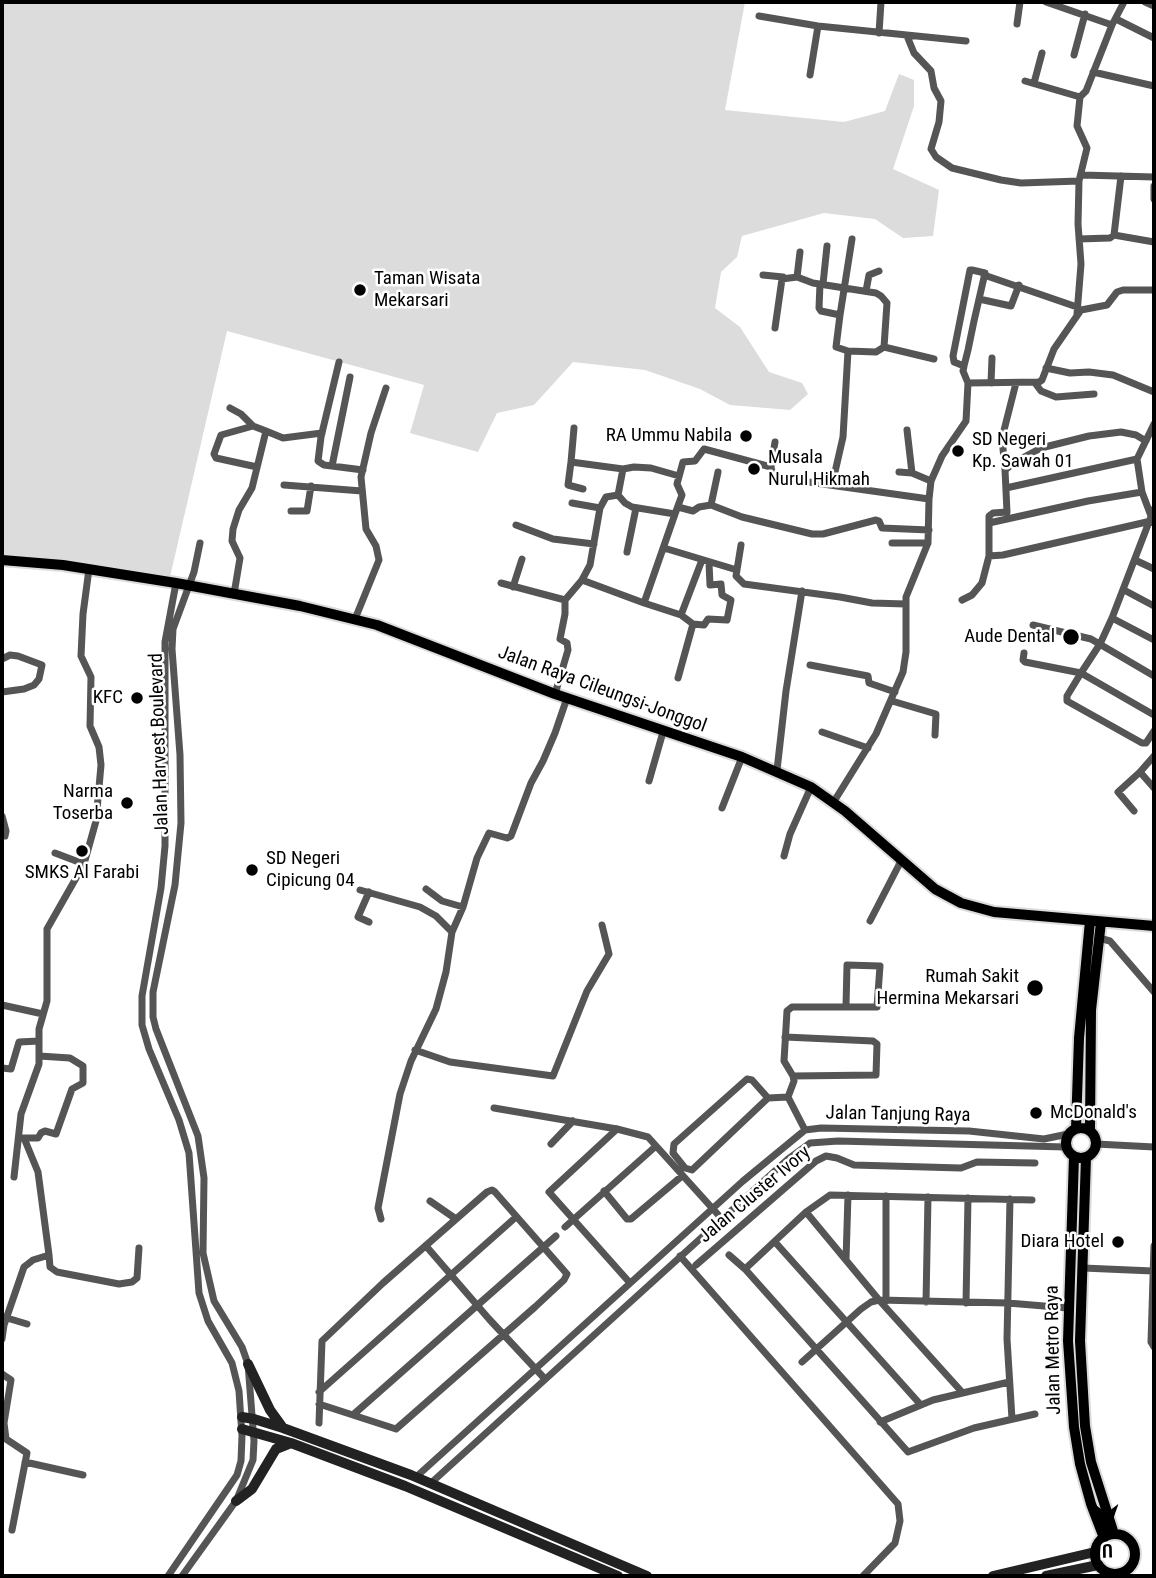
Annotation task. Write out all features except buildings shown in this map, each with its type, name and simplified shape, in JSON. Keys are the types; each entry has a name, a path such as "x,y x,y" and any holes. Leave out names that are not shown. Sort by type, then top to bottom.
{"main road":[{"name":"Jalan Raya Cileungsi-Jonggol","path":"2,560 89,569 176,583 355,619 555,694 776,770 811,787 935,889 969,906 994,912 1154,926"},
{"path":"1096,922 1099,938 1091,1010 1090,1130 1096,1144 1095,1149 1086,1157 1074,1157 1066,1147 1072,1131 1079,1038 1096,922"},
{"path":"1072,1131 1090,1130"},
{"name":"Jalan Metro Raya","path":"1074,1157 1068,1308 1074,1427 1080,1464 1091,1504 1109,1536"},
{"name":"Jalan Metro Raya","path":"1086,1157 1080,1341 1085,1426 1109,1536"},
{"path":"1109,1536 1127,1538 1135,1549 1129,1573 1115,1575 1098,1565 1095,1552 1098,1544 1109,1536"}],"street":[{"path":"879,33 881,2"},
{"path":"1017,24 1020,2"},
{"path":"1046,2 1114,22 1154,38"},
{"path":"968,383 1035,383 1042,380 1054,349 1077,310 1081,178 1087,148 1077,125 1080,97 1086,91 1124,2"},
{"path":"1145,2 1154,6"},
{"path":"1074,55 1085,14"},
{"path":"759,16 818,26 966,41"},
{"path":"810,75 818,26"},
{"path":"907,36 914,53 927,65 941,101 939,122 931,149 936,157 952,168 1021,183 1121,176 1154,177"},
{"path":"1034,83 1042,53"},
{"path":"1093,72 1154,86"},
{"path":"1025,81 1080,97"},
{"path":"1114,235 1121,176"},
{"path":"1154,186 1154,199"},
{"path":"1079,239 1110,238 1114,235 1154,242"},
{"path":"852,239 833,347 848,351 876,352 884,347 934,359"},
{"path":"827,246 820,310 840,315"},
{"path":"797,277 800,252"},
{"path":"964,366 954,362 953,356 970,270 1019,285 1077,310 1107,305 1121,290 1154,290"},
{"path":"866,291 869,275 879,271"},
{"path":"763,275 797,277 876,293 887,303 884,347"},
{"path":"833,803 868,748 892,701 903,672 908,586 928,543 932,481 943,456 966,421 968,383 963,373 984,275"},
{"path":"775,328 783,277"},
{"path":"979,299 1011,306 1019,285"},
{"path":"832,485 843,438 848,351"},
{"path":"991,383 992,358"},
{"path":"339,362 318,461 332,466 363,470"},
{"path":"1046,368 1070,373 1113,375 1154,392"},
{"path":"332,466 350,377"},
{"path":"962,600 972,595 982,583 989,556 991,514 1007,512 1001,450 1016,383"},
{"path":"1035,383 1041,391 1056,397 1094,394"},
{"path":"355,619 379,560 376,547 367,533 362,491 363,470 371,433 386,388"},
{"path":"230,408 253,426 287,438 322,433"},
{"path":"1154,425 1137,459 1142,492 1153,518 1112,618 1078,671 1067,696 1067,701 1142,743 1146,743 1154,731"},
{"path":"253,426 223,434 214,454 216,458 257,467"},
{"path":"574,428 568,485 583,489"},
{"path":"907,430 912,473"},
{"path":"234,594 240,558 232,541 233,529 252,488 266,431"},
{"path":"1005,470 1031,451 1089,436 1121,432 1136,435 1146,441"},
{"path":"775,442 771,467 774,477 929,499"},
{"path":"644,603 682,492 677,485 683,462 695,461 699,453 708,449 771,467"},
{"path":"1006,488 1137,459"},
{"path":"571,462 622,469 642,467 679,476"},
{"path":"618,495 622,469"},
{"path":"711,505 718,472"},
{"path":"899,472 912,473 932,481"},
{"path":"284,485 362,491"},
{"path":"291,511 307,511 311,486"},
{"path":"989,523 1088,500 1142,492"},
{"path":"618,495 629,506 636,508 693,511 698,507 711,505 743,517 812,534 824,534 876,520 882,528 929,530"},
{"path":"555,694 567,657 568,644 559,639 565,614 565,600 582,580 590,565 600,508 606,497 618,495"},
{"path":"572,503 600,508"},
{"path":"627,552 636,508"},
{"path":"989,556 1003,555 1153,518"},
{"path":"516,525 553,538 594,544"},
{"name":"Jalan Harvest Boulevard","path":"182,1576 236,1501 253,1460 254,1431 248,1364 242,1347 210,1291 203,1253 204,1178 198,1136 153,1017 153,992 175,885 179,848 179,748 172,643 177,614 189,586 201,542"},
{"path":"892,543 928,543"},
{"path":"741,545 737,579 744,584 872,603 906,604"},
{"path":"664,548 737,570"},
{"path":"513,587 522,559"},
{"path":"1135,560 1154,569"},
{"path":"706,561 710,584"},
{"path":"681,615 706,561"},
{"path":"89,569 81,656 91,677 90,726 99,747 102,772 96,821 84,864 47,929 47,1001 38,1029 39,1067 22,1114 22,1138 38,1172 48,1234 50,1267 57,1272 119,1284 132,1282 137,1278 139,1248"},
{"path":"582,580 681,615 693,624 704,625 708,619 728,620 730,598 722,595 721,584 692,587"},
{"name":"Jalan Harvest Boulevard","path":"168,1576 237,1475 241,1461 242,1423 239,1391 232,1363 208,1321 198,1293 189,1153 142,1025 142,996 161,888 165,846 164,642 176,583"},
{"path":"501,583 565,600"},
{"path":"1124,590 1154,606"},
{"path":"776,770 802,591"},
{"path":"1112,618 1154,640"},
{"path":"678,678 693,624"},
{"path":"1033,625 1096,642 1154,676"},
{"path":"1024,653 1025,662 1078,671 1154,715"},
{"path":"2,659 10,655 18,656 42,665 39,679 34,685 24,690 2,692"},
{"path":"810,665 868,676 869,684 895,692"},
{"path":"381,1219 378,1208 404,1078 436,1009 446,972 452,932 487,835 492,833 507,838 510,836 531,783 544,761 568,698"},
{"path":"892,701 936,713 935,735"},
{"path":"649,781 663,732"},
{"path":"822,732 868,748"},
{"path":"165,749 179,748"},
{"path":"1134,811 1118,792 1154,756"},
{"path":"722,808 742,758"},
{"path":"1140,772 1154,788"},
{"path":"784,856 790,834 811,787"},
{"path":"2,816 6,827 6,834 2,835"},
{"path":"55,853 84,864"},
{"path":"870,921 901,861"},
{"path":"426,889 442,901 463,907"},
{"path":"369,922 358,917 364,891 426,910 452,932"},
{"path":"415,1050 450,1062 553,1076 587,991 609,954 602,925"},
{"path":"1099,938 1110,941 1154,992"},
{"path":"805,1130 788,1097 793,1086 793,1076 784,1061 786,1014 792,1007 877,1007 880,966 847,965 846,1006"},
{"path":"2,1005 43,1014"},
{"path":"785,1037 873,1041 877,1044 876,1073 873,1076 793,1076"},
{"path":"2,1068 11,1069 19,1042 39,1041"},
{"path":"22,1138 38,1139 43,1132 55,1134 72,1089 83,1083 83,1066 70,1058 39,1056"},
{"path":"768,1098 752,1080 747,1079 674,1144 673,1153 685,1168 692,1170 768,1098 788,1097"},
{"path":"494,1108 617,1129 648,1137 718,1214"},
{"path":"551,1144 573,1121"},
{"path":"617,1129 549,1189 549,1194 630,1283"},
{"name":"Jalan Tanjung Raya","path":"718,1214 805,1130 968,1131 1044,1139 1072,1131"},
{"path":"14,1177 16,1148 22,1138"},
{"name":"Jalan Tanjung Raya","path":"718,1214 800,1149 816,1141 1066,1147"},
{"name":"Jalan Cluster Ivory","path":"837,1157 838,1141"},
{"path":"1096,1144 1154,1147"},
{"path":"565,1227 656,1146"},
{"name":"Jalan Cluster Ivory","path":"696,1265 816,1161 826,1156 837,1157 854,1165 961,1168 977,1162 1035,1163"},
{"path":"604,1191 627,1219 631,1219 682,1176"},
{"path":"318,1423 321,1341 426,1245 492,1190 566,1271 567,1276 400,1426 392,1429 319,1404"},
{"path":"846,1260 848,1195"},
{"path":"745,1269 806,1212 827,1197 848,1195 1032,1200"},
{"path":"883,1301 886,1196"},
{"path":"926,1302 928,1197"},
{"path":"966,1303 968,1198"},
{"path":"1010,1199 1008,1303 1012,1419"},
{"path":"430,1201 456,1219"},
{"path":"806,1212 961,1391"},
{"path":"415,1477 680,1256 718,1214"},
{"path":"430,1483 630,1283 718,1214"},
{"path":"319,1392 516,1216"},
{"path":"354,1414 556,1236"},
{"path":"775,1242 920,1404"},
{"path":"426,1245 540,1374"},
{"path":"1154,1246 1151,1342 1154,1348"},
{"path":"2,1339 4,1322 24,1267 33,1260 49,1255"},
{"path":"729,1255 745,1269 903,1448 911,1452 974,1428 1035,1414"},
{"path":"680,1256 898,1504 900,1521 895,1544 863,1576"},
{"path":"1083,1268 1153,1271"},
{"path":"802,1362 866,1305 883,1301 1008,1303 1068,1308"},
{"path":"4,1322 27,1324"},
{"path":"248,1364 270,1410 283,1428"},
{"path":"2,1374 11,1380 3,1418 6,1439 26,1451 12,1530"},
{"path":"880,1422 920,1404 961,1391 1009,1382"},
{"path":"242,1423 254,1419 283,1428 415,1477 647,1576"},
{"path":"242,1423 254,1431 405,1486 618,1576"},
{"path":"236,1501 252,1489 276,1449 291,1443"},
{"path":"25,1462 83,1475"},
{"path":"993,1576 1095,1552"},
{"path":"1046,1576 1098,1565"}],"shaded area":[{"name":"Taman Wisata Mekarsari","path":"2,2 745,2 725,110 844,122 885,111 899,74 914,80 914,106 893,169 939,190 933,236 903,238 875,219 824,213 742,236 737,257 721,272 715,308 740,327 769,372 802,383 808,394 790,410 730,405 700,389 645,370 573,362 534,405 497,413 478,452 410,433 424,385 227,331 170,577 2,556"}],"place":[{"name":"Taman Wisata Mekarsari","path":"360,290"},
{"name":"RA Ummu Nabila","path":"746,436"},
{"name":"SD Negeri Kp. Sawah 01","path":"958,451"},
{"name":"Musala Nurul Hikmah","path":"754,469"},
{"name":"Aude Dental","path":"1071,637"},
{"name":"KFC","path":"137,698"},
{"name":"Narma Toserba","path":"127,803"},
{"name":"SMKS Al Farabi","path":"82,851"},
{"name":"SD Negeri Cipicung 04","path":"252,870"},
{"name":"Rumah Sakit Hermina Mekarsari","path":"1035,988"},
{"name":"McDonald's","path":"1036,1113"},
{"name":"Diara Hotel","path":"1118,1242"}]}
